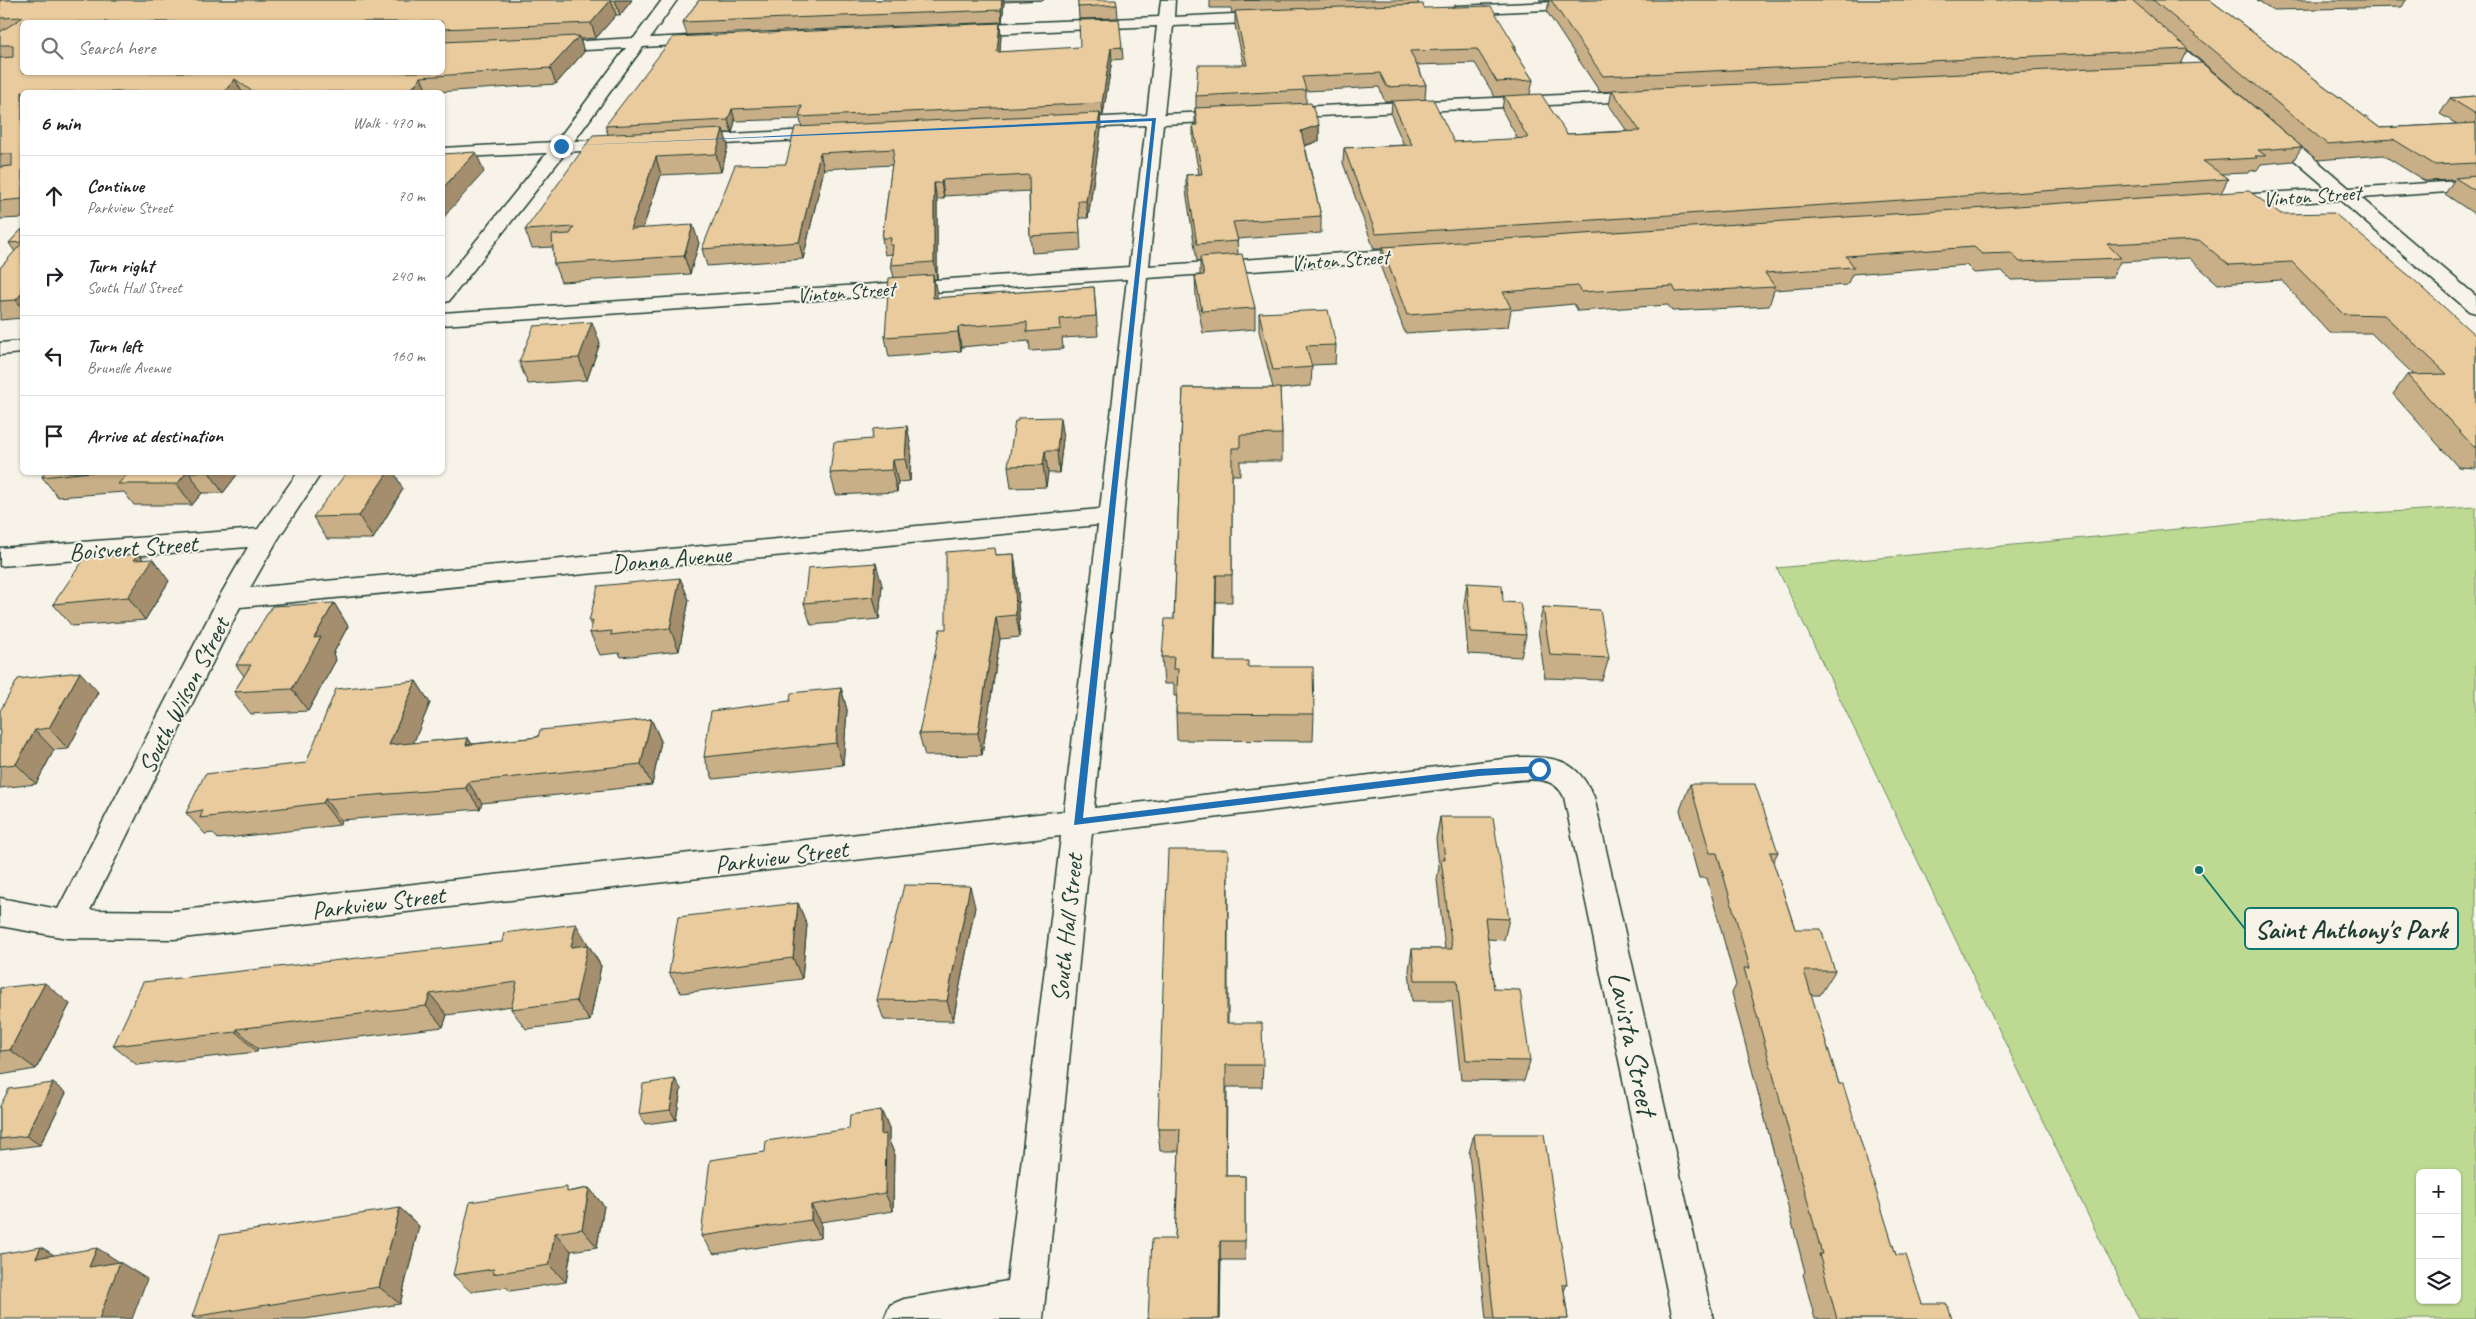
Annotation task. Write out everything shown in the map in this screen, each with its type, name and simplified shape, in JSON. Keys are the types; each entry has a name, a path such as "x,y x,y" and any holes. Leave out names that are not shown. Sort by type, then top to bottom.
{"street":[{"path":"445,293 561,146 636,43 670,0"},
{"path":"2118,0 2236,101"},
{"path":"1439,10 1598,4"},
{"path":"952,30 1166,11 1290,16"},
{"name":"South Hall Street","path":"1024,1309 1166,11"},
{"path":"530,47 725,40"},
{"path":"2180,71 2200,70"},
{"path":"1044,124 1665,95"},
{"path":"2258,120 2476,307"},
{"path":"670,142 847,134"},
{"path":"445,153 640,143"},
{"name":"Vinton Street","path":"2205,203 2476,185"},
{"name":"Vinton Street","path":"445,319 1437,253"},
{"path":"0,349 20,348"},
{"name":"South Wilson Street","path":"67,924 231,599 266,536 308,475"},
{"name":"Donna Avenue","path":"231,599 1111,516"},
{"name":"Boisvert Street","path":"0,557 266,536"},
{"name":"Parkview Street","path":"0,912 67,924 174,925 1078,822 1479,773 1539,769 1561,773"},
{"name":"Lavista Street","path":"1561,773 1573,784 1579,797 1693,1319"},
{"path":"904,1319 1024,1309"}],"green space":[{"path":"2476,507 2476,1319 2138,1319 1777,568 2301,517"}],"building":[{"path":"0,0 611,0 591,23 445,29 445,20 20,20 20,75 445,75 445,42 579,36 550,68 421,77 411,90 250,90 235,79 226,90 20,90 20,199 0,201 0,167 12,166 12,154 0,154 0,58 13,57 13,45 0,45 0,32 23,17 0,18"},
{"path":"699,0 1002,0 1001,10 683,22"},
{"path":"1078,0 1116,0 1117,5 1078,7"},
{"path":"1551,0 2132,0 2188,49 1603,76"},
{"path":"2153,0 2210,0 2380,128 2476,123 2476,163 2435,165 2393,139 2327,144"},
{"path":"1423,4 1424,8 1491,6 1516,47 1512,47 1533,80 1497,82 1477,49 1410,51 1426,85 1387,87 1380,73 1302,77 1306,90 1196,96 1198,65 1247,65 1235,11"},
{"path":"1119,19 1122,47 1111,48 1102,103 799,117 802,106 732,109 728,120 605,126 673,37 1000,23 997,52 1080,47 1079,20"},
{"path":"2202,63 2302,147 2258,150 2266,156 2255,156 2257,158 2203,161 2228,179 1376,234 1344,148 1412,145 1392,101 1433,99 1454,142 1528,138 1504,96 1541,94 1567,134 1640,131 1612,90"},
{"path":"2476,96 2476,114 2450,98"},
{"path":"1311,103 1319,125 1301,131 1321,216 1233,222 1238,241 1197,244 1186,175 1202,174 1193,125 1197,125 1195,108"},
{"path":"1100,113 1086,201 1078,201 1080,233 1030,236 1029,175 942,180 941,183 934,183 934,262 891,265 893,245 890,245 891,238 882,238 894,149 820,153 799,242 702,249 735,165 786,164 795,127"},
{"path":"723,129 716,154 656,157 630,229 693,225 684,256 554,264 552,235 570,234 574,227 525,230 593,135"},
{"path":"476,152 445,186 445,154"},
{"path":"2476,176 2476,191 2455,178"},
{"path":"2249,191 2281,214 2334,213 2412,278 2476,336 2476,447 2407,375 2447,374 2384,315 2343,314 2292,262 2229,265 2199,240 2107,244 2121,258 2020,262 2011,253 1982,254 1974,247 1846,256 1854,267 1765,273 1775,287 1676,292 1673,286 1582,292 1578,286 1503,292 1511,308 1407,315 1382,247"},
{"path":"20,231 20,242 9,243"},
{"path":"20,245 20,295 16,300 0,301 0,268"},
{"path":"1242,254 1255,308 1202,311 1195,276 1204,275 1200,257"},
{"path":"933,275 933,298 1094,287 1096,316 1060,319 1061,329 1027,332 1027,322 958,327 958,332 885,337 889,278"},
{"path":"1328,310 1336,345 1306,346 1312,367 1273,370 1259,313"},
{"path":"592,322 579,358 519,362 534,326"},
{"path":"1183,388 1280,388 1282,434 1240,435 1240,448 1232,448 1232,575 1216,575 1214,661 1248,661 1248,667 1313,667 1314,714 1176,713 1178,669 1173,669 1174,657 1162,657 1165,619 1174,619"},
{"path":"1060,417 1057,451 1045,451 1043,465 1008,466 1015,421 1018,421 1018,418"},
{"path":"907,426 905,459 893,460 892,470 830,473 834,442 872,439 873,429"},
{"path":"43,475 61,475 42,477"},
{"path":"126,475 184,475 177,484 118,484"},
{"path":"345,475 386,475 359,516 313,517"},
{"path":"995,548 996,555 1014,554 1016,615 996,617 978,733 919,734 940,629 946,629 946,552"},
{"path":"139,554 134,560 153,559 128,597 53,604 85,558"},
{"path":"876,563 873,597 804,603 808,568"},
{"path":"680,578 670,628 611,635 612,631 590,633 593,621 589,621 598,586"},
{"path":"1467,583 1502,585 1503,602 1520,603 1526,635 1471,632"},
{"path":"334,603 314,638 321,637 292,689 234,692 251,665 236,665 272,606"},
{"path":"1543,607 1600,610 1609,658 1550,655"},
{"path":"80,672 49,728 35,730 16,764 0,766 0,711 18,679"},
{"path":"416,681 389,745 468,738 466,745 538,737 540,730 651,719 641,764 468,782 466,788 325,799 323,803 200,818 203,810 186,813 205,774 306,763 336,689"},
{"path":"841,688 836,743 704,757 711,711 790,701 791,693"},
{"path":"1690,784 1755,784 1778,852 1770,852 1795,929 1821,929 1835,971 1804,971 1839,1084 1843,1084 1896,1255 1906,1255 1922,1304 1947,1304 1952,1319 1837,1319 1819,1254 1822,1254 1744,968 1750,968 1717,853 1710,853"},
{"path":"1440,817 1493,817 1509,919 1485,918 1494,989 1520,990 1530,1061 1466,1060 1457,980 1415,980 1412,949 1452,949 1441,859 1445,859"},
{"path":"1168,850 1228,850 1227,1023 1262,1023 1263,1065 1226,1065 1226,1176 1245,1176 1245,1241 1220,1241 1219,1319 1148,1319 1152,1239 1175,1239 1180,1129 1158,1129"},
{"path":"904,885 970,886 947,1001 877,1000"},
{"path":"798,903 793,958 669,973 678,917"},
{"path":"576,924 571,947 588,945 576,1001 511,1009 517,982 430,994 426,1006 237,1029 236,1032 113,1046 143,982 502,942 504,933"},
{"path":"45,983 10,1050 0,1051 0,988"},
{"path":"675,1079 670,1110 639,1114 643,1084"},
{"path":"53,1083 26,1136 0,1139 0,1106 9,1089"},
{"path":"881,1110 881,1135 886,1134 885,1193 811,1205 811,1220 701,1236 710,1160 765,1152 766,1141 849,1129 850,1115"},
{"path":"1474,1134 1544,1134 1567,1284 1563,1284 1568,1319 1494,1319"},
{"path":"567,1187 567,1192 589,1188 582,1229 555,1233 549,1265 493,1274 494,1269 453,1275 470,1202"},
{"path":"400,1208 379,1287 192,1317 220,1235"},
{"path":"41,1247 36,1258 97,1248 89,1267 120,1262 99,1319 0,1319 0,1254"}],"place":[{"name":"Saint Anthony's Park","path":"2199,870"}],"route":[{"path":"561,146 1155,120 1078,822 1479,773 1515,769 1539,769"}]}
